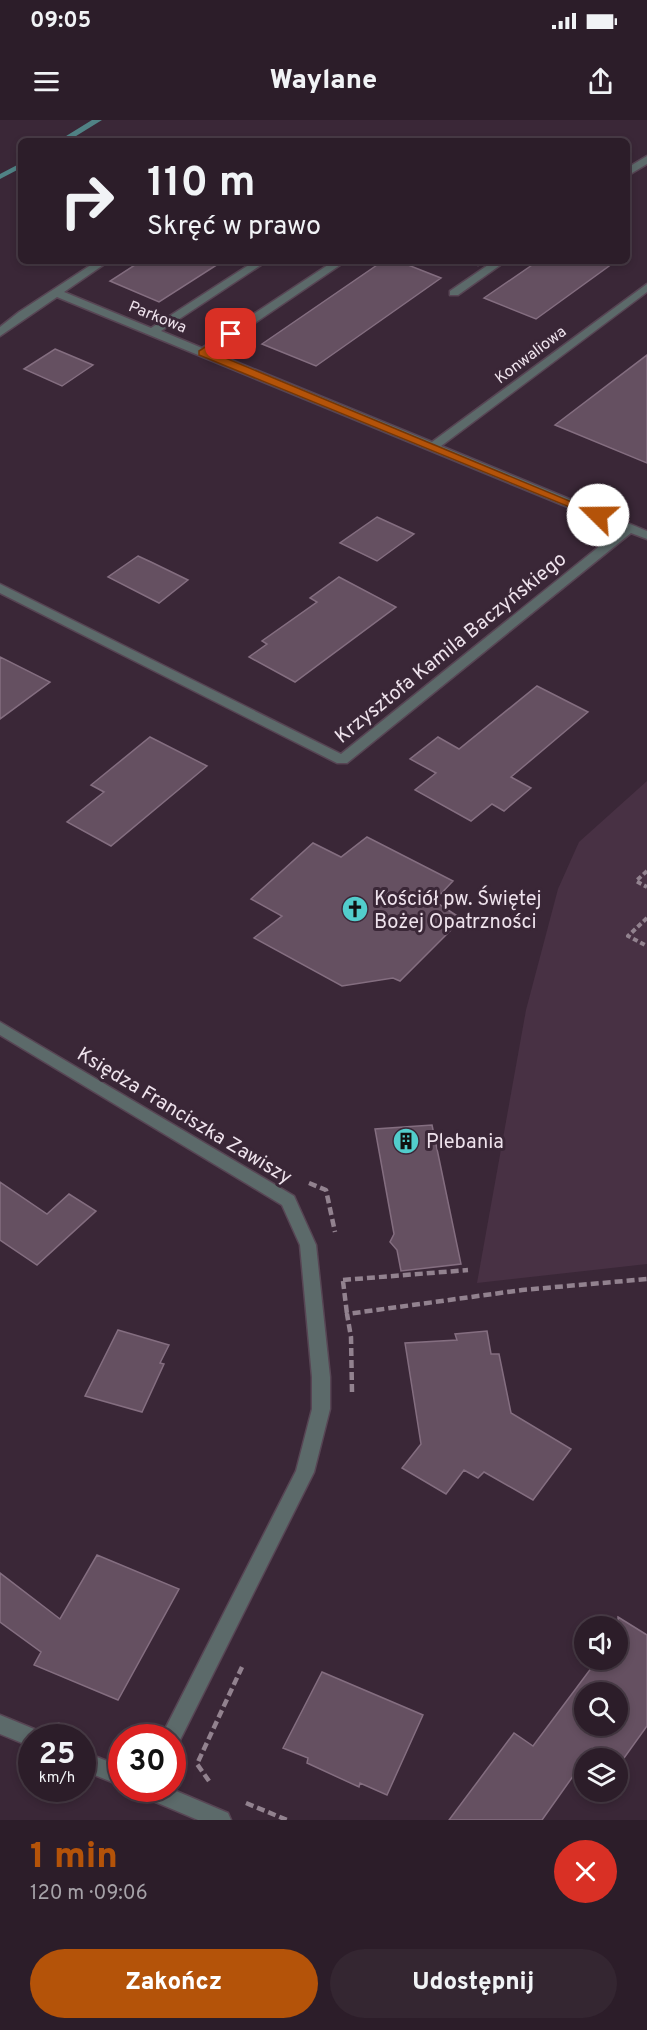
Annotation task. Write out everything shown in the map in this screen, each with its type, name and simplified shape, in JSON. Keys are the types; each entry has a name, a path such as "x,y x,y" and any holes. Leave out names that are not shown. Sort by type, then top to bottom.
{"street":[{"path":"630,171 647,159"},
{"path":"0,333 55,292 99,264"},
{"path":"152,332 257,264"},
{"path":"203,353 336,264"},
{"path":"454,293 497,264"},
{"name":"Konwaliowa","path":"433,447 647,287"},
{"name":"Parkowa","path":"55,292 647,535"},
{"name":"Krzysztofa Kamila Baczyńskiego","path":"0,588 342,760 629,528"},
{"name":"Księdza Franciszka Zawiszy","path":"0,1028 288,1201 308,1245 321,1377 321,1409 315,1439 304,1472 178,1724"},
{"path":"0,1724 18,1732"},
{"path":"178,1802 220,1820"}],"path":[{"path":"647,871 636,881 647,887"},
{"path":"647,918 628,936 647,946"},
{"path":"342,1280 434,1270 468,1270"},
{"path":"351,1402 353,1359 347,1314 522,1290 647,1278"},
{"path":"213,1786 197,1764 246,1657"},
{"path":"238,1800 287,1820"}],"shaded area":[{"path":"647,781 647,1264 477,1283 526,1010 558,889 579,842"}],"building":[{"path":"136,264 218,264 159,302 110,281"},
{"path":"379,264 406,264 441,278 316,366 262,344"},
{"path":"534,264 612,264 536,319 484,298"},
{"path":"55,349 93,365 62,386 24,369"},
{"path":"647,355 647,463 555,425"},
{"path":"377,517 414,534 377,561 340,543"},
{"path":"138,556 188,580 159,603 108,577"},
{"path":"339,577 396,607 295,682 249,657 267,644 262,641 317,602 310,598"},
{"path":"0,657 50,682 0,719"},
{"path":"537,686 588,712 511,777 531,788 504,811 492,804 471,821 415,790 436,773 410,759 438,737 459,749"},
{"path":"150,737 207,766 111,846 67,822 104,792 91,785"},
{"name":"Kościół pw. Świętej Bożej Opatrzności","path":"367,837 453,881 434,901 462,919 400,981 393,978 342,986 254,938 282,916 251,899 313,843 341,857"},
{"path":"432,1125 461,1264 401,1271 397,1250 390,1242 394,1234 375,1129"},
{"path":"0,1182 47,1214 69,1194 96,1211 37,1265 0,1240"},
{"path":"118,1330 169,1345 160,1363 164,1364 142,1412 85,1396"},
{"path":"487,1331 491,1354 499,1354 511,1413 571,1449 533,1500 484,1472 478,1478 464,1470 446,1494 402,1468 421,1444 405,1343 457,1340 455,1334"},
{"path":"97,1555 179,1589 118,1700 34,1665 41,1652 0,1622 0,1573 60,1619"},
{"path":"628,1623 647,1635 647,1726 628,1752 628,1748 574,1748 574,1775 542,1820 449,1820 514,1733 533,1746 574,1691 574,1736 628,1736 628,1682 581,1682 590,1670 628,1670"},
{"path":"322,1672 423,1715 387,1795 360,1783 359,1787 307,1763 308,1758 283,1748"}],"waterway":[{"path":"67,138 98,120"},
{"path":"0,177 18,167"}],"place":[{"name":"Kościół pw. Świętej Bożej Opatrzności","path":"355,909"},
{"name":"Plebania","path":"406,1141"}],"route":[{"path":"231,334 203,353 598,515"}]}
